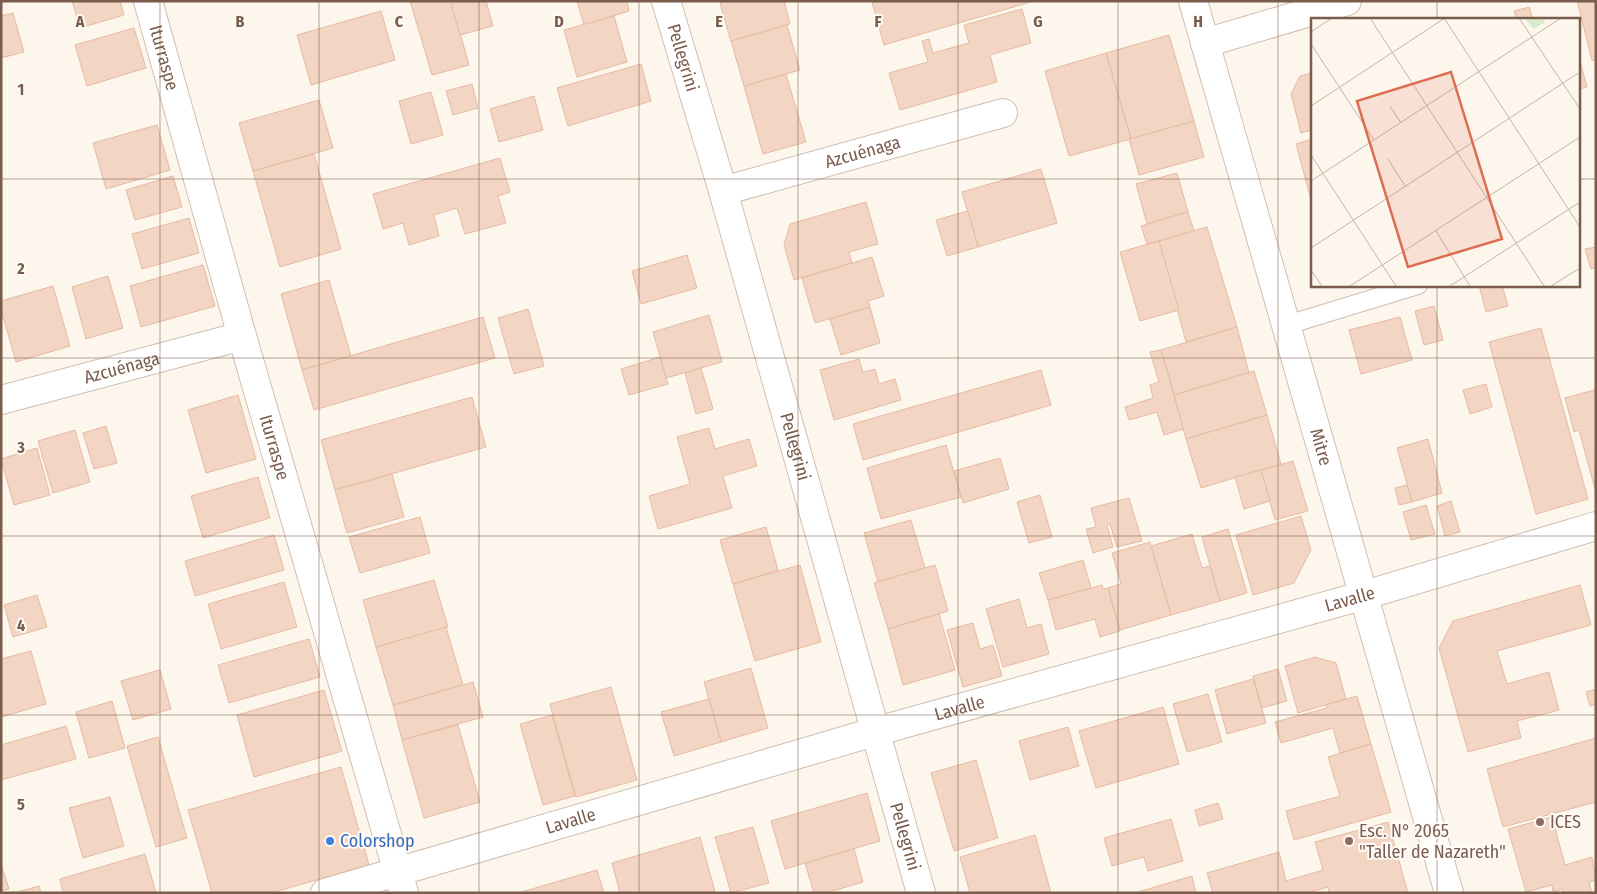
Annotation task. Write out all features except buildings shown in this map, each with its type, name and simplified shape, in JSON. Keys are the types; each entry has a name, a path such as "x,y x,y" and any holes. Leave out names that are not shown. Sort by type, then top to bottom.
{"street":[{"name":"Iturraspe","path":"148,1 242,336 401,883"},
{"name":"Pellegrini","path":"666,1 723,191 874,732 921,893"},
{"name":"Mitre","path":"1193,1 1449,893"},
{"path":"1205,43 1347,1"},
{"name":"Azcuénaga","path":"723,191 1003,113"},
{"name":"Azcuénaga","path":"1,400 242,336"},
{"name":"Lavalle","path":"326,893 401,883 874,732 1365,595 1596,526"}],"lane":[{"path":"1287,325 1415,286"}],"place":[{"name":"ICES","path":"1540,822"},
{"name":"Colorshop","path":"330,841"},
{"name":"Esc. N° 2065 \"Taller de Nazareth\"","path":"1349,841"}]}
